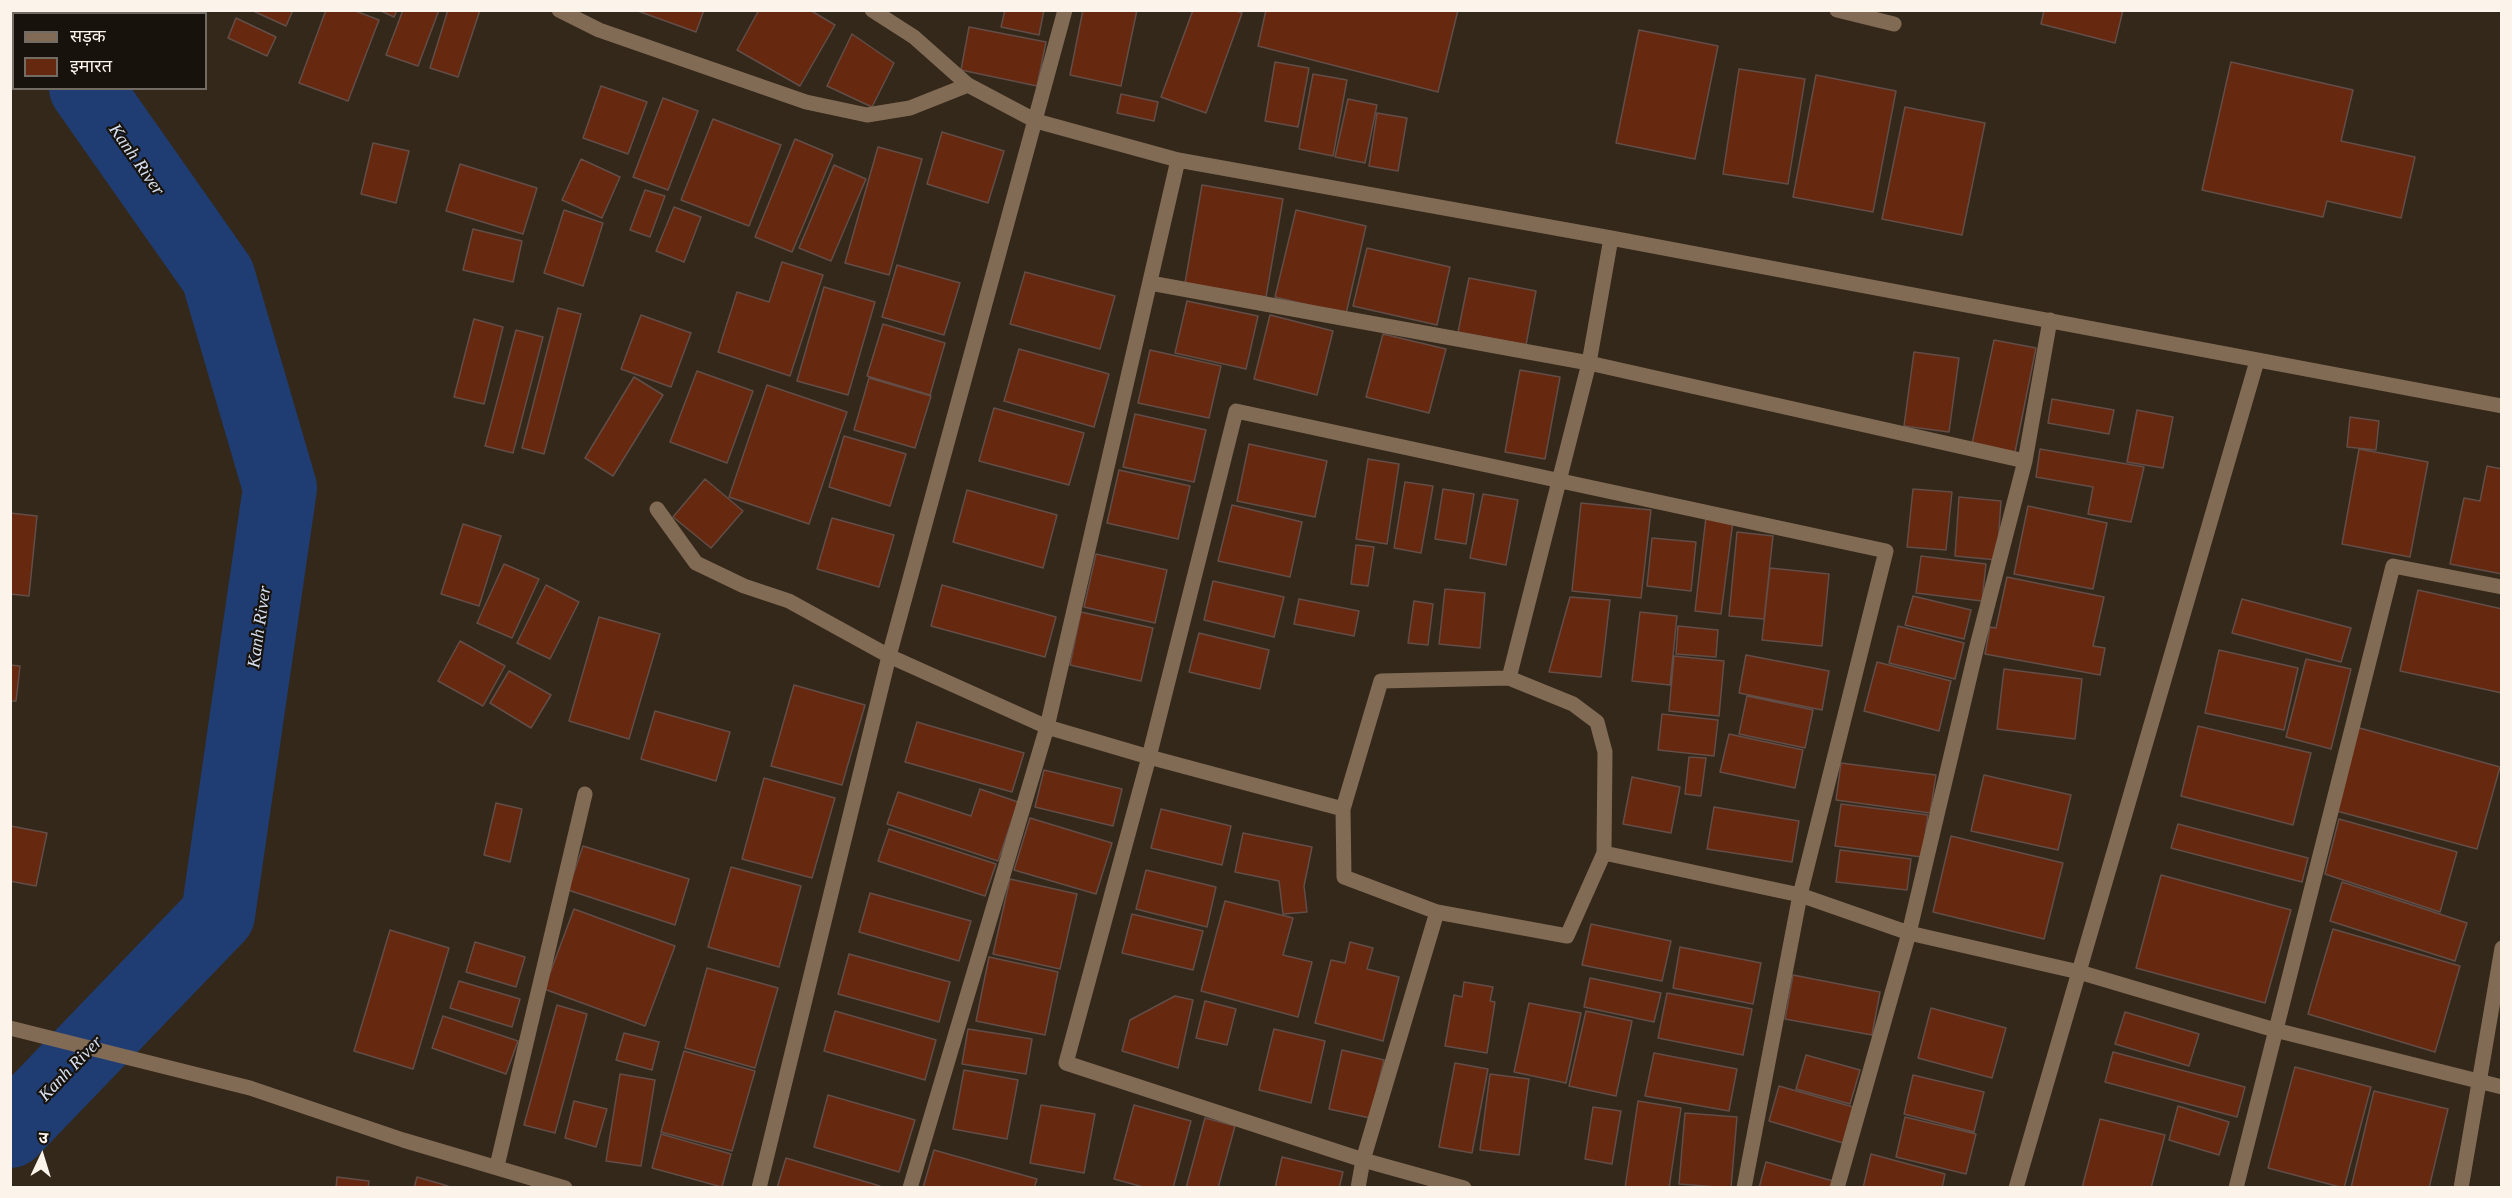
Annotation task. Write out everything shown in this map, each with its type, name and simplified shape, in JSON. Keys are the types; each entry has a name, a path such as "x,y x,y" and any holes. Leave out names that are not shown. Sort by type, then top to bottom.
{"street":[{"path":"559,10 599,30 806,102 867,116 910,108 968,85"},
{"path":"872,10 914,37 968,85 1036,121 1178,160 1611,238 2502,406"},
{"path":"759,1188 889,656 1065,10"},
{"path":"1837,10 1894,24"},
{"path":"910,1188 1047,727 1178,160"},
{"path":"1509,678 1588,363 1611,238"},
{"path":"1150,283 1588,363 2025,461"},
{"path":"1837,1188 1909,933 1977,646 2025,461 2050,320"},
{"path":"2016,1188 2256,361"},
{"path":"1464,1188 1363,1160 1065,1063 1149,757 1236,411 1886,551 1800,895 1744,1188"},
{"path":"657,509 696,563 744,586 789,602 889,656 1047,727 1343,809"},
{"path":"2236,1188 2393,566 2502,586"},
{"path":"1509,678 1573,704 1597,722 1605,752 1604,852 1567,936 1437,912 1344,877 1343,809 1381,681 1509,678"},
{"path":"497,1166 585,794"},
{"path":"1604,852 1800,895 1909,933 2079,972 2275,1030 2502,1087"},
{"path":"1358,1188 1363,1160 1437,912"},
{"path":"2460,1188 2502,948"},
{"path":"10,1028 250,1088 403,1140 565,1188"}],"building":[{"path":"251,10 293,10 286,26"},
{"path":"326,10 353,10 379,20 348,101 299,83"},
{"path":"379,10 397,10 394,17"},
{"path":"403,10 439,10 418,66 386,55"},
{"path":"448,10 480,10 458,77 430,68"},
{"path":"635,10 704,10 696,32"},
{"path":"759,10 810,10 835,25 800,86 737,50"},
{"path":"1005,10 1044,10 1039,35 1001,27"},
{"path":"1083,10 1137,10 1121,86 1070,75"},
{"path":"1193,10 1234,10 1242,13 1206,113 1161,97"},
{"path":"1266,10 1458,10 1438,92 1258,46"},
{"path":"2044,10 2123,10 2115,43 2041,24"},
{"path":"236,18 276,37 267,56 228,38"},
{"path":"969,27 1046,42 1037,86 961,70"},
{"path":"1639,30 1718,46 1695,159 1616,143"},
{"path":"852,34 894,63 872,107 827,86"},
{"path":"1275,62 1309,68 1298,127 1265,121"},
{"path":"2231,62 2353,90 2341,141 2415,157 2401,218 2327,201 2323,217 2202,190"},
{"path":"1739,69 1805,79 1788,184 1723,174"},
{"path":"1313,74 1347,80 1333,156 1299,149"},
{"path":"1816,75 1896,91 1873,212 1793,197"},
{"path":"601,86 647,102 628,154 583,138"},
{"path":"1121,94 1158,102 1154,121 1117,113"},
{"path":"663,98 698,111 668,190 633,177"},
{"path":"1348,99 1377,105 1365,163 1335,157"},
{"path":"1905,107 1985,123 1962,235 1882,219"},
{"path":"1377,113 1407,118 1398,171 1369,166"},
{"path":"713,119 781,145 749,226 681,200"},
{"path":"942,132 1004,151 988,203 927,184"},
{"path":"795,139 833,155 792,252 755,237"},
{"path":"373,143 409,151 396,203 361,194"},
{"path":"878,147 922,159 889,275 845,263"},
{"path":"581,159 620,177 602,218 562,200"},
{"path":"460,164 537,188 523,234 446,211"},
{"path":"834,165 866,179 831,261 799,248"},
{"path":"1202,185 1283,199 1266,297 1185,283"},
{"path":"645,190 665,196 650,237 630,230"},
{"path":"674,207 701,217 684,262 656,251"},
{"path":"564,210 603,223 583,286 544,273"},
{"path":"1296,210 1366,226 1346,314 1275,297"},
{"path":"473,229 522,241 513,282 463,270"},
{"path":"1367,248 1450,267 1437,325 1353,306"},
{"path":"782,262 823,275 790,376 718,352 737,292 769,302"},
{"path":"897,265 960,283 944,335 882,317"},
{"path":"1025,272 1115,296 1100,349 1010,324"},
{"path":"1469,278 1536,291 1526,345 1458,332"},
{"path":"824,287 875,302 848,395 797,381"},
{"path":"1187,301 1258,316 1246,369 1175,353"},
{"path":"558,308 581,314 544,454 522,448"},
{"path":"641,315 691,333 671,387 621,369"},
{"path":"1270,315 1333,331 1317,395 1254,379"},
{"path":"474,319 503,327 484,404 454,397"},
{"path":"883,324 945,343 930,395 867,376"},
{"path":"516,330 543,337 513,453 485,446"},
{"path":"1383,334 1446,349 1429,413 1366,397"},
{"path":"1994,340 2036,348 2015,452 1972,444"},
{"path":"1019,349 1109,374 1094,427 1004,401"},
{"path":"1150,350 1221,366 1209,418 1138,403"},
{"path":"1914,352 1959,358 1949,432 1904,426"},
{"path":"1520,370 1560,377 1545,459 1505,452"},
{"path":"697,371 753,391 727,463 670,442"},
{"path":"634,377 663,395 613,476 585,458"},
{"path":"869,378 931,396 915,448 854,430"},
{"path":"767,385 847,412 809,524 729,497"},
{"path":"2052,399 2114,410 2109,434 2048,423"},
{"path":"994,408 1084,433 1069,485 979,461"},
{"path":"2137,410 2173,417 2163,468 2127,462"},
{"path":"1135,414 1206,430 1194,482 1123,467"},
{"path":"2350,417 2379,421 2376,450 2347,447"},
{"path":"844,436 906,454 890,506 829,487"},
{"path":"1249,444 1327,461 1315,517 1237,501"},
{"path":"2040,449 2144,467 2131,522 2088,514 2093,487 2036,477"},
{"path":"2359,449 2428,462 2410,557 2342,544"},
{"path":"1368,459 1399,464 1387,544 1356,539"},
{"path":"2487,466 2502,469 2502,574 2450,564 2464,498 2480,501"},
{"path":"1119,470 1190,486 1178,539 1107,523"},
{"path":"705,479 743,511 711,548 673,517"},
{"path":"1405,482 1433,486 1421,553 1394,548"},
{"path":"1443,489 1474,494 1466,544 1435,539"},
{"path":"1913,489 1952,492 1946,550 1907,547"},
{"path":"967,490 1057,515 1043,568 953,542"},
{"path":"1483,494 1518,500 1506,565 1470,558"},
{"path":"1959,497 2001,501 1997,560 1955,556"},
{"path":"1581,503 1651,510 1641,598 1572,591"},
{"path":"1232,505 1302,522 1290,577 1218,561"},
{"path":"2028,506 2107,523 2093,589 2014,574"},
{"path":"10,513 37,516 29,596 10,594"},
{"path":"1706,517 1733,521 1721,614 1695,611"},
{"path":"832,518 894,535 879,587 817,569"},
{"path":"463,524 501,536 479,606 441,594"},
{"path":"1737,532 1773,536 1764,619 1729,616"},
{"path":"1652,538 1696,542 1691,591 1647,586"},
{"path":"1356,545 1374,547 1368,586 1351,584"},
{"path":"1096,554 1167,570 1155,623 1084,607"},
{"path":"1921,556 1986,564 1982,601 1916,593"},
{"path":"504,564 539,579 512,638 477,623"},
{"path":"1770,568 1829,574 1822,646 1762,640"},
{"path":"2007,577 2104,597 2093,646 2105,648 2100,675 1985,654 1990,627 1996,628"},
{"path":"1213,581 1284,597 1274,637 1204,620"},
{"path":"546,585 579,602 550,659 517,643"},
{"path":"942,585 1056,617 1045,657 931,626"},
{"path":"1445,589 1485,593 1480,648 1439,644"},
{"path":"2418,590 2502,609 2502,693 2400,671"},
{"path":"1913,596 1971,610 1964,639 1905,625"},
{"path":"1570,597 1610,600 1601,677 1549,672"},
{"path":"1299,599 1359,611 1354,636 1294,624"},
{"path":"2242,599 2351,628 2341,662 2232,633"},
{"path":"1414,601 1433,604 1428,645 1408,643"},
{"path":"1081,612 1153,628 1141,681 1070,665"},
{"path":"1640,612 1677,616 1670,685 1632,681"},
{"path":"599,617 660,634 629,739 569,721"},
{"path":"1678,626 1718,630 1716,657 1676,654"},
{"path":"1898,626 1964,643 1955,679 1889,663"},
{"path":"1199,633 1269,650 1260,689 1189,672"},
{"path":"460,641 505,666 483,706 438,681"},
{"path":"2219,650 2298,668 2284,730 2205,713"},
{"path":"1746,655 1829,671 1822,710 1739,693"},
{"path":"1674,656 1724,661 1719,716 1669,711"},
{"path":"2306,659 2351,669 2331,749 2286,737"},
{"path":"1877,662 1951,681 1939,731 1864,711"},
{"path":"10,665 20,666 16,701 10,701"},
{"path":"2004,669 2082,679 2075,739 1997,729"},
{"path":"509,671 551,695 531,728 490,703"},
{"path":"794,685 865,705 842,785 771,766"},
{"path":"1747,696 1813,710 1805,748 1739,734"},
{"path":"655,711 730,732 716,781 641,759"},
{"path":"1662,714 1718,720 1714,756 1658,750"},
{"path":"917,722 1024,753 1012,792 905,762"},
{"path":"2198,726 2311,753 2293,825 2181,796"},
{"path":"2356,727 2500,767 2477,849 2333,810"},
{"path":"1729,734 1803,750 1795,788 1720,772"},
{"path":"1689,757 1706,758 1701,796 1685,794"},
{"path":"1841,763 1936,775 1930,813 1836,800"},
{"path":"1044,770 1122,789 1113,826 1035,807"},
{"path":"1984,775 2071,795 2058,850 1971,831"},
{"path":"1632,777 1680,787 1671,833 1623,824"},
{"path":"764,778 835,798 812,878 742,859"},
{"path":"980,789 1018,802 998,861 887,824 898,792 971,816"},
{"path":"496,803 522,809 510,862 484,855"},
{"path":"1841,804 1928,815 1922,857 1835,846"},
{"path":"1714,807 1799,821 1792,862 1707,849"},
{"path":"1161,809 1231,826 1222,865 1151,848"},
{"path":"1030,818 1112,843 1096,894 1014,870"},
{"path":"2339,819 2457,852 2440,912 2325,874"},
{"path":"2178,824 2308,858 2302,882 2171,848"},
{"path":"11,826 47,833 36,886 10,881"},
{"path":"889,829 996,864 985,896 878,861"},
{"path":"1243,833 1312,847 1304,886 1307,912 1283,914 1279,881 1235,872"},
{"path":"1951,836 2063,863 2044,939 1933,912"},
{"path":"583,846 689,879 675,925 568,890"},
{"path":"1840,850 1911,859 1907,890 1836,882"},
{"path":"731,867 801,886 779,967 708,947"},
{"path":"1146,870 1216,887 1207,927 1136,909"},
{"path":"2161,875 2291,910 2265,1003 2136,968"},
{"path":"1010,879 1077,894 1060,969 993,954"},
{"path":"2342,882 2467,923 2455,961 2330,921"},
{"path":"870,893 971,921 959,961 859,932"},
{"path":"1225,901 1293,918 1283,955 1312,962 1298,1017 1201,991"},
{"path":"574,909 675,946 645,1026 544,989"},
{"path":"1132,914 1203,931 1193,970 1122,953"},
{"path":"1591,924 1671,941 1662,981 1582,965"},
{"path":"2333,929 2460,966 2435,1052 2308,1014"},
{"path":"390,930 449,948 413,1069 354,1051"},
{"path":"475,942 525,957 516,987 466,972"},
{"path":"1350,942 1373,948 1367,969 1399,977 1383,1041 1315,1023 1331,960 1345,963"},
{"path":"1680,947 1761,963 1753,1004 1673,988"},
{"path":"849,954 950,982 939,1022 838,994"},
{"path":"989,957 1058,972 1045,1035 976,1021"},
{"path":"707,968 778,988 755,1068 685,1048"},
{"path":"1793,975 1880,992 1872,1035 1785,1019"},
{"path":"1590,978 1661,993 1654,1022 1584,1007"},
{"path":"459,981 520,999 512,1027 450,1008"},
{"path":"1464,982 1493,987 1490,1001 1495,1002 1487,1053 1445,1046 1454,995 1462,997"},
{"path":"1667,993 1752,1009 1743,1055 1658,1038"},
{"path":"1175,996 1193,1000 1178,1068 1122,1051 1130,1020"},
{"path":"1205,1001 1236,1009 1227,1045 1196,1038"},
{"path":"1529,1003 1581,1013 1566,1083 1514,1072"},
{"path":"557,1005 587,1014 555,1133 524,1125"},
{"path":"1931,1008 2006,1028 1992,1078 1918,1058"},
{"path":"835,1011 936,1040 925,1080 824,1051"},
{"path":"1586,1011 1632,1021 1616,1096 1569,1086"},
{"path":"2125,1012 2199,1034 2189,1066 2115,1044"},
{"path":"443,1016 518,1041 506,1074 432,1048"},
{"path":"968,1029 1032,1039 1026,1074 962,1064"},
{"path":"1274,1029 1325,1041 1311,1103 1259,1090"},
{"path":"624,1033 659,1042 652,1070 616,1060"},
{"path":"1342,1050 1384,1060 1370,1118 1329,1109"},
{"path":"684,1051 755,1071 732,1151 661,1132"},
{"path":"2113,1052 2245,1087 2237,1117 2105,1082"},
{"path":"1654,1053 1737,1069 1729,1111 1645,1096"},
{"path":"1806,1055 1860,1070 1850,1104 1796,1089"},
{"path":"1455,1063 1488,1069 1472,1153 1439,1147"},
{"path":"2295,1067 2371,1087 2344,1188 2268,1168"},
{"path":"964,1070 1018,1080 1007,1139 953,1129"},
{"path":"620,1074 655,1080 641,1166 606,1161"},
{"path":"1490,1074 1529,1079 1519,1155 1480,1150"},
{"path":"1913,1075 1984,1092 1974,1132 1904,1114"},
{"path":"1779,1086 1853,1107 1843,1143 1769,1121"},
{"path":"2374,1091 2448,1109 2429,1188 2351,1188"},
{"path":"828,1095 915,1120 899,1172 814,1147"},
{"path":"574,1101 607,1109 596,1147 565,1138"},
{"path":"1638,1101 1681,1108 1669,1188 1625,1188"},
{"path":"1041,1105 1095,1114 1084,1173 1030,1163"},
{"path":"1134,1105 1191,1121 1173,1188 1147,1188 1114,1179"},
{"path":"2178,1106 2229,1122 2219,1155 2169,1140"},
{"path":"1593,1107 1621,1111 1612,1164 1585,1159"},
{"path":"1685,1113 1737,1117 1731,1188 1679,1184"},
{"path":"1905,1117 1976,1134 1966,1174 1896,1157"},
{"path":"1205,1118 1235,1126 1218,1188 1186,1188"},
{"path":"2100,1119 2165,1135 2151,1188 2082,1188"},
{"path":"661,1134 731,1154 722,1187 652,1168"},
{"path":"934,1150 1037,1179 1034,1188 923,1188"},
{"path":"1871,1154 1945,1174 1942,1188 1863,1188"},
{"path":"1282,1157 1343,1172 1339,1188 1275,1188"},
{"path":"786,1158 880,1186 880,1188 777,1188"},
{"path":"1766,1162 1833,1181 1831,1188 1759,1188"},
{"path":"337,1177 369,1181 368,1188 336,1188"},
{"path":"417,1177 448,1186 447,1188 414,1188"}],"waterway":[{"name":"Kanh River","path":"10,1131 218,915 280,488 218,276 87,90"}]}
